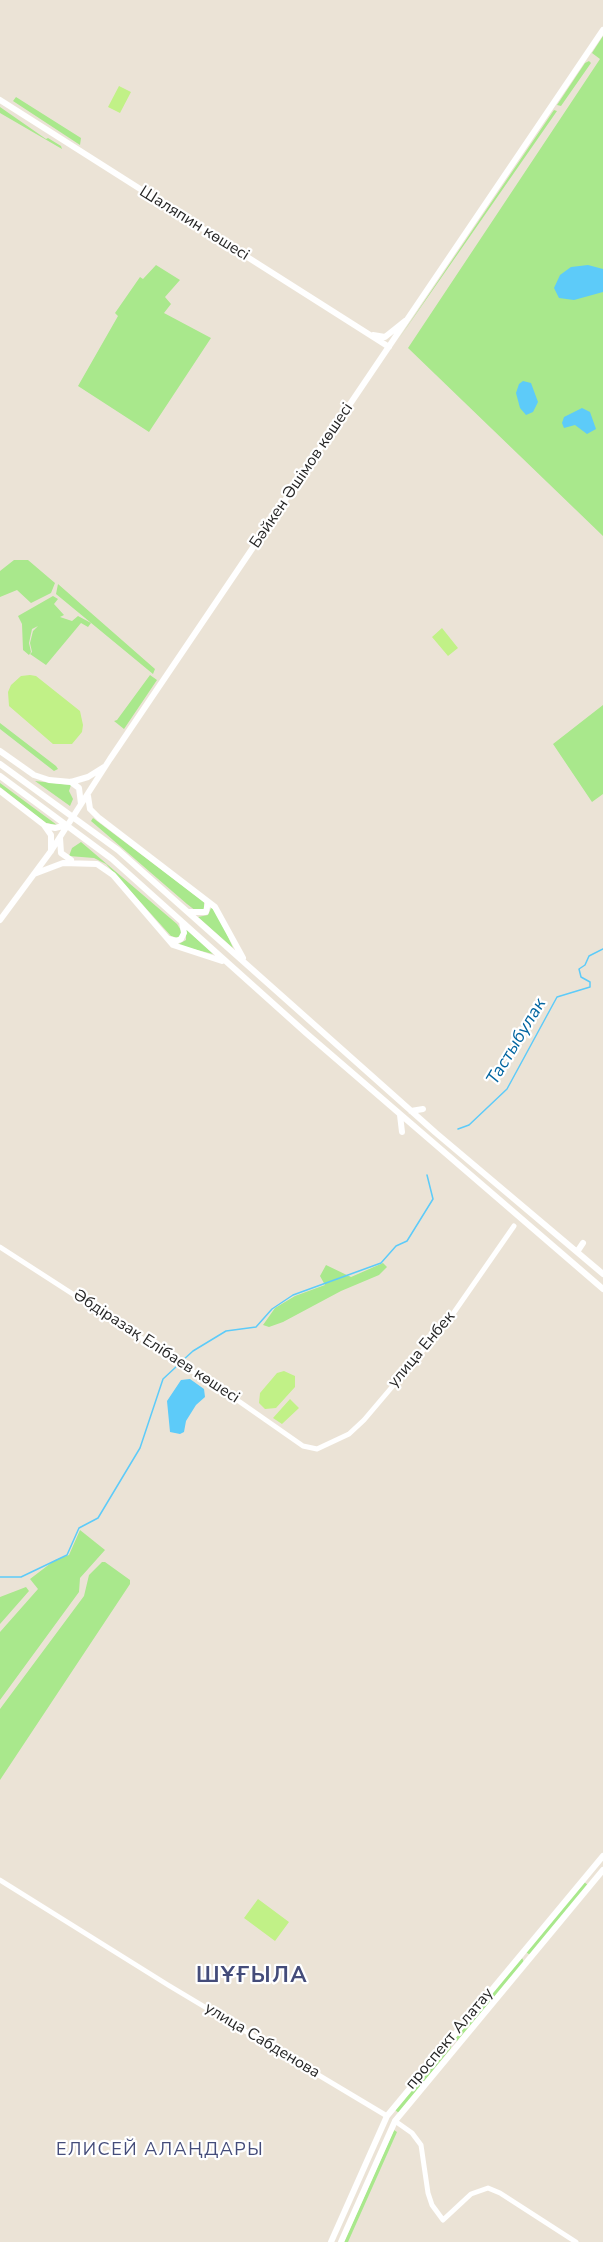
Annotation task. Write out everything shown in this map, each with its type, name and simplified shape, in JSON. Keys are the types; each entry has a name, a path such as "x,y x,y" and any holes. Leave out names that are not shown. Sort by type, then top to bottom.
{"main road":[{"name":"Бәйкен Әшімов көшесі","path":"0,920 75,816 108,763 603,30"},
{"name":"Шаляпин көшесі","path":"0,100 389,347"},
{"path":"359,329 383,338 412,314"},
{"path":"0,751 39,777 71,782 93,775 108,763"},
{"path":"0,764 118,850 411,1111 603,1274"},
{"path":"0,776 112,859 400,1115 603,1289"},
{"path":"71,782 79,788 81,806"},
{"path":"0,791 44,825 51,835 51,851"},
{"path":"88,795 90,809 99,818"},
{"path":"75,816 89,812 99,818 208,901 219,913 249,967"},
{"path":"44,825 55,828 69,824"},
{"path":"60,838 63,856 74,861"},
{"path":"30,876 58,864 74,861 104,867 179,948 229,964"},
{"path":"189,912 206,912 208,901"},
{"path":"169,939 179,940 183,936 181,922"},
{"path":"276,1018 282,1011"},
{"path":"293,1021 300,1011"},
{"path":"411,1111 423,1109"},
{"path":"400,1115 402,1132"},
{"path":"577,1252 583,1243"},
{"path":"563,1267 569,1260"},
{"name":"проспект Алатау","path":"331,2242 387,2115 603,1856"},
{"name":"проспект Алатау","path":"341,2242 395,2121 603,1870"},
{"path":"448,2041 455,2047"},
{"name":"улица Сабденова","path":"387,2115 395,2121"},
{"path":"344,2210 353,2214"}],"street":[{"name":"улица Енбек","path":"310,1449 332,1444 359,1426 448,1321 514,1226"},
{"name":"Әбдіразақ Елібаев көшесі","path":"0,1247 310,1449"},
{"name":"улица Сабденова","path":"0,1880 168,1985 387,2115"},
{"name":"улица Сабденова","path":"395,2121 412,2133 419,2142 428,2193 432,2205 443,2220 471,2194 488,2188 500,2193 576,2242"}],"green space":[{"path":"603,36 603,536 408,348 600,59 592,53"},
{"path":"589,61 591,63 561,106 557,105 585,63"},
{"path":"119,86 131,92 120,113 108,107"},
{"path":"16,97 81,138 80,145 13,101"},
{"path":"0,107 46,139 61,146 62,149 0,113"},
{"path":"554,110 557,111 398,340"},
{"path":"156,265 180,280 165,297 171,304 164,313 211,338 149,432 78,386 118,316 115,313 140,277 143,279"},
{"path":"14,560 28,560 55,583 51,593 31,603 17,590 0,597 0,571"},
{"path":"58,584 155,669 153,674 56,594"},
{"path":"53,596 58,599 54,604 64,615 60,617 72,621 78,616 91,623 88,627 81,623 46,665 30,654 32,652 30,643 33,631 38,626 32,629 29,643 31,652 29,655 23,650 22,624 18,616"},
{"path":"442,628 458,648 448,656 432,637"},
{"path":"150,675 157,680 124,729 114,721"},
{"path":"21,676 36,676 80,711 82,732 72,744 53,744 9,706 8,692 11,685"},
{"path":"603,705 603,794 592,802 553,744"},
{"path":"0,723 58,769 54,771 0,729"},
{"path":"35,781 71,785 69,791 73,799 70,806"},
{"path":"0,783 57,825 46,823 0,787"},
{"path":"93,818 204,902 204,910 196,911 187,904 91,821"},
{"path":"81,842 177,924 182,932 178,938 171,936 106,864 94,858 69,856 72,848"},
{"path":"212,906 233,948 198,917 208,915"},
{"path":"186,929 213,954 177,945 186,940"},
{"path":"383,1263 387,1267 379,1275 341,1291 283,1322 269,1327 263,1325 275,1308 295,1296 325,1285 320,1276 326,1265 351,1277"},
{"path":"284,1371 295,1376 295,1387 276,1408 265,1409 259,1403 260,1393 277,1373"},
{"path":"290,1399 299,1408 282,1424 273,1418"},
{"path":"80,1530 105,1550 80,1578 79,1592 0,1700 0,1632 38,1589 30,1579 55,1560 69,1555"},
{"path":"102,1562 130,1580 130,1584 0,1780 0,1709 84,1596 89,1575"},
{"path":"26,1587 29,1591 0,1624 0,1597"},
{"path":"584,1882 588,1885 530,1955 526,1952"},
{"path":"258,1899 289,1922 275,1941 244,1918"},
{"path":"522,1958 524,1962 457,2041 453,2039"},
{"path":"451,2045 451,2048 399,2113 395,2110"},
{"path":"394,2130 397,2132 348,2242 344,2242"}],"water":[{"path":"588,265 603,269 603,292 574,300 559,298 554,288 560,275 571,267"},
{"path":"523,381 531,383 538,402 533,412 526,415 520,408 516,393 519,384"},
{"path":"582,408 590,412 596,429 587,434 575,425 564,428 562,423 564,417"},
{"path":"190,1379 204,1389 205,1397 196,1405 186,1421 184,1432 180,1434 170,1432 167,1401 181,1380"}],"waterway":[{"name":"Тастыбулак","path":"458,1129 469,1125 507,1089 557,997 590,987 590,982 581,977 579,969 585,965 589,956 603,949"},
{"name":"Тастыбулак","path":"182,1361 193,1351 226,1331 256,1327 272,1309 293,1295 381,1263 396,1246 407,1241 433,1199 427,1175"},
{"name":"Тастыбулак","path":"0,1577 21,1577 67,1555 79,1528 98,1518 140,1448 163,1379 177,1366"}],"district":[{"name":"ШҰҒЫЛА","path":"252,1977"},
{"name":"ЕЛИСЕЙ АЛАҢДАРЫ","path":"160,2151"}]}
